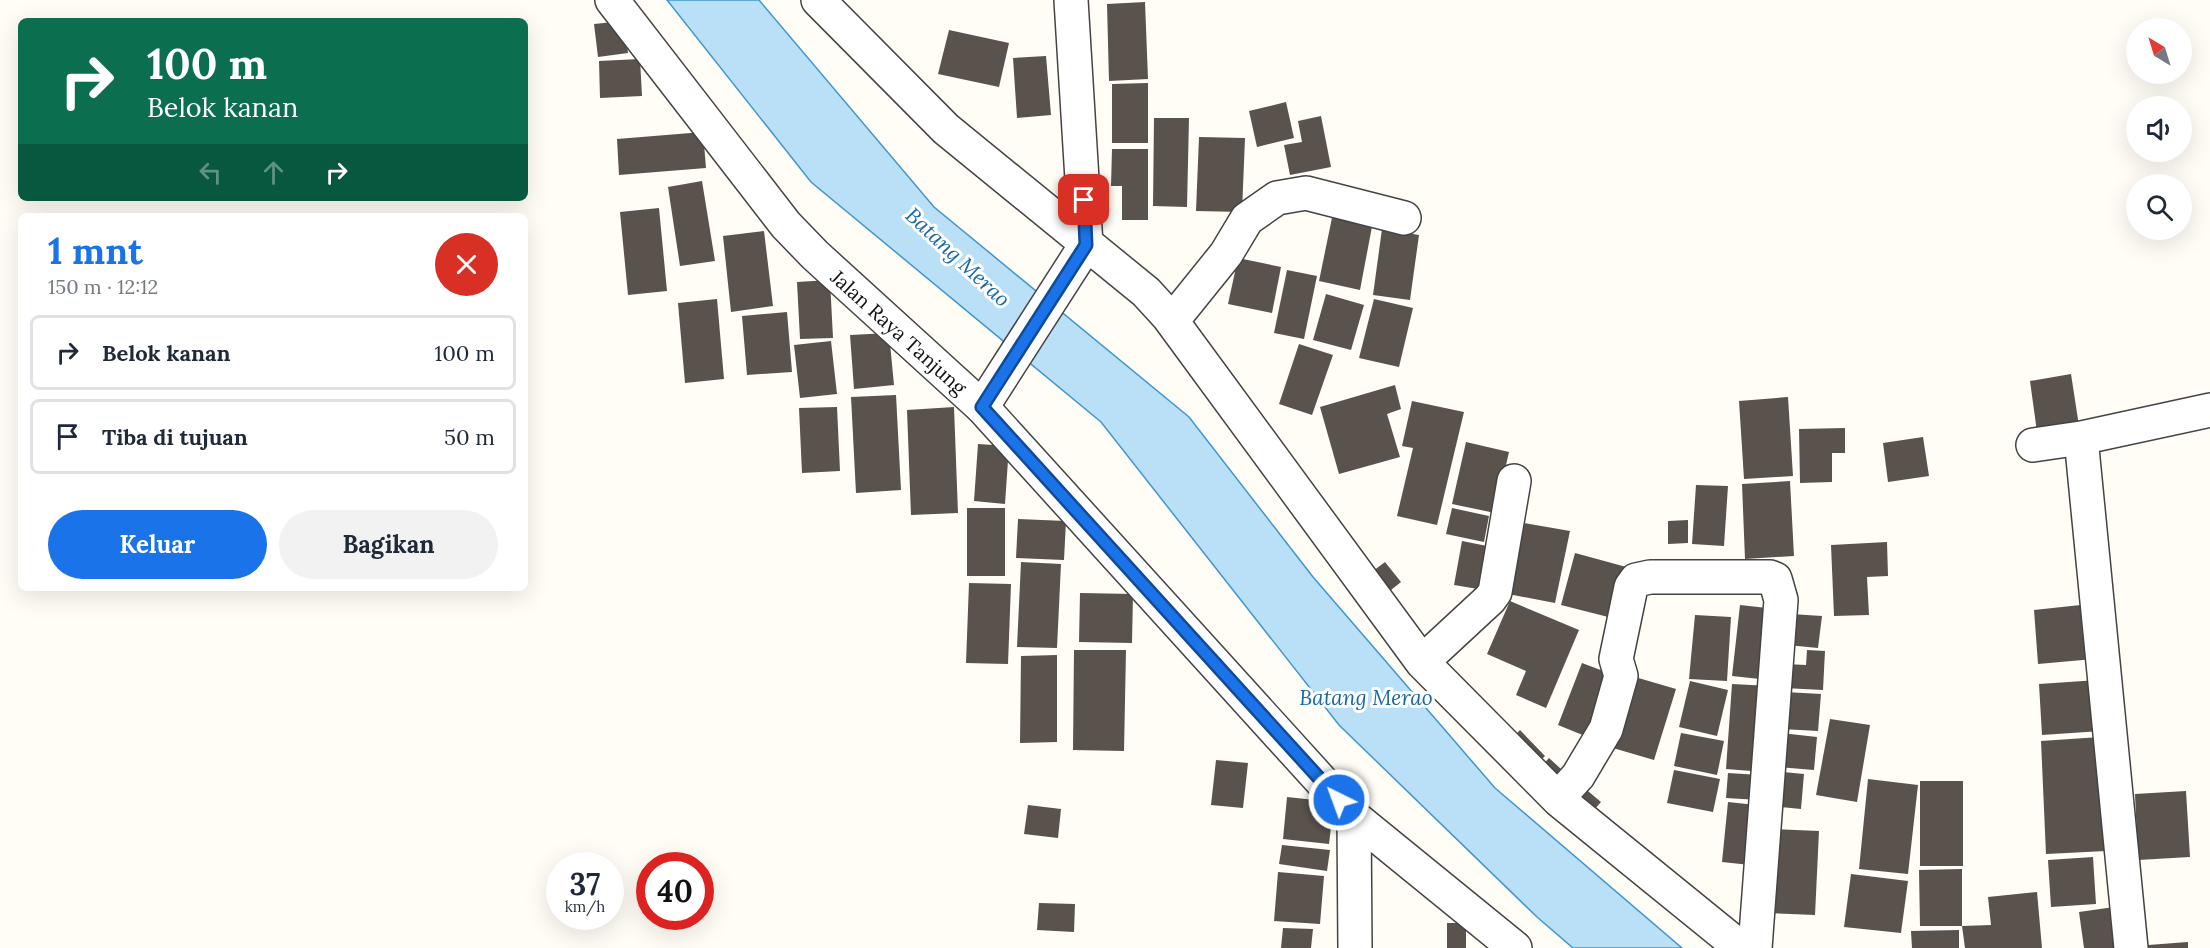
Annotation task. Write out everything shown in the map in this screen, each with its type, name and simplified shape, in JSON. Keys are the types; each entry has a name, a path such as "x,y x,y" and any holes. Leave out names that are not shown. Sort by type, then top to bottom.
{"street":[{"name":"Jalan Raya Tanjung","path":"612,0 786,225 815,255 989,396 1354,816 1515,948"},
{"path":"818,0 946,129 1146,292 1172,321 1422,662 1558,798 1741,948"},
{"path":"989,396 1086,245 1071,0"},
{"path":"1172,321 1226,254 1247,219 1277,198 1306,193 1404,218"},
{"path":"2033,445 2081,438 2210,410"},
{"path":"2081,438 2084,489 2131,948"},
{"path":"1422,662 1495,592 1514,481"},
{"path":"1558,798 1578,776 1606,729 1621,676 1616,659 1631,587 1636,580 1650,577 1770,577 1775,579 1781,600 1755,948"},
{"path":"1354,816 1355,948"}],"water":[{"name":"Batang Merao","path":"667,0 759,0 934,207 1189,417 1313,577 1495,788 1682,948 1573,948 1537,917 1339,725 1101,422 811,182"}],"building":[{"path":"1145,2 1148,79 1109,81 1107,4"},
{"path":"624,21 628,53 598,57 594,24"},
{"path":"949,30 1009,43 999,87 938,74"},
{"path":"1046,56 1051,115 1017,118 1013,58"},
{"path":"640,59 642,96 600,98 599,61"},
{"path":"1148,83 1148,143 1112,143 1112,84"},
{"path":"1286,102 1294,138 1257,147 1249,111"},
{"path":"1321,116 1331,167 1290,175 1284,145 1302,142 1298,121"},
{"path":"1154,118 1189,118 1187,207 1153,206"},
{"path":"703,132 706,168 619,175 617,139"},
{"path":"1199,137 1245,138 1242,212 1196,211"},
{"path":"1112,149 1148,149 1148,220 1122,220 1122,186 1111,186"},
{"path":"702,181 715,261 680,266 668,187"},
{"path":"659,208 667,291 628,295 620,212"},
{"path":"1334,208 1374,216 1360,290 1319,281"},
{"path":"1382,229 1419,235 1410,300 1373,295"},
{"path":"764,231 773,306 731,312 723,236"},
{"path":"1238,258 1281,267 1272,313 1228,304"},
{"path":"1287,270 1317,276 1304,339 1274,333"},
{"path":"830,280 833,338 800,339 797,282"},
{"path":"1326,294 1364,305 1351,350 1313,340"},
{"path":"717,299 724,379 685,383 678,303"},
{"path":"1374,299 1413,308 1399,367 1359,358"},
{"path":"787,312 792,372 747,375 742,316"},
{"path":"889,333 894,385 854,389 850,335"},
{"path":"831,341 837,394 800,398 794,345"},
{"path":"1299,344 1333,355 1312,415 1279,404"},
{"path":"2071,374 2079,426 2037,432 2030,381"},
{"path":"1395,385 1401,409 1387,414 1400,457 1339,474 1320,407"},
{"path":"896,395 901,490 856,493 851,397"},
{"path":"1788,397 1793,476 1744,479 1739,401"},
{"path":"1412,401 1464,412 1437,525 1397,516 1413,448 1402,446"},
{"path":"837,407 840,471 802,473 799,408"},
{"path":"954,407 958,513 911,515 907,410"},
{"path":"1845,428 1845,453 1832,453 1832,482 1800,483 1799,429"},
{"path":"1923,437 1929,476 1888,482 1883,443"},
{"path":"1466,442 1509,452 1495,513 1452,504"},
{"path":"978,444 1009,446 1005,504 974,501"},
{"path":"1790,481 1794,556 1745,559 1742,484"},
{"path":"1696,485 1728,486 1724,546 1692,544"},
{"path":"967,508 1005,508 1005,576 967,576"},
{"path":"1452,508 1489,516 1484,542 1446,534"},
{"path":"1018,519 1066,521 1064,560 1016,558"},
{"path":"1688,520 1688,543 1668,544 1668,521"},
{"path":"1518,522 1570,531 1555,603 1503,593"},
{"path":"1462,541 1492,547 1484,590 1454,585"},
{"path":"1887,542 1888,576 1867,577 1869,615 1834,616 1831,545"},
{"path":"1575,553 1630,568 1616,619 1561,605"},
{"path":"1021,562 1061,564 1057,648 1017,647"},
{"path":"1385,562 1401,582 1381,598 1365,577"},
{"path":"969,583 1011,584 1008,664 966,663"},
{"path":"1080,593 1133,594 1132,643 1079,642"},
{"path":"1510,601 1579,630 1546,708 1516,695 1526,671 1487,654"},
{"path":"2090,604 2094,659 2038,664 2034,610"},
{"path":"1740,605 1776,609 1769,680 1732,676"},
{"path":"1791,614 1822,616 1818,648 1787,645"},
{"path":"1695,615 1731,617 1727,681 1689,679"},
{"path":"1074,650 1126,650 1124,751 1073,750"},
{"path":"1807,650 1825,651 1823,690 1784,688 1785,664 1806,665"},
{"path":"1057,655 1057,742 1020,743 1021,656"},
{"path":"1582,663 1614,675 1590,738 1558,725"},
{"path":"1635,677 1676,689 1654,760 1613,748"},
{"path":"2098,680 2101,731 2042,735 2039,684"},
{"path":"1690,681 1728,690 1717,736 1679,727"},
{"path":"1732,684 1770,686 1764,772 1726,769"},
{"path":"1785,692 1821,694 1818,731 1782,729"},
{"path":"1830,719 1870,725 1857,802 1816,795"},
{"path":"1520,730 1545,756 1533,768 1508,743"},
{"path":"1681,733 1724,741 1717,775 1674,766"},
{"path":"1781,733 1817,737 1814,770 1778,767"},
{"path":"2100,737 2106,851 2046,854 2041,741"},
{"path":"1549,758 1573,780 1536,772"},
{"path":"1216,760 1248,763 1243,808 1211,805"},
{"path":"1674,770 1720,779 1713,812 1667,803"},
{"path":"1774,771 1804,774 1801,809 1771,806"},
{"path":"1728,773 1760,775 1759,800 1726,798"},
{"path":"1868,779 1918,785 1908,874 1859,869"},
{"path":"1576,781 1601,802 1587,818"},
{"path":"1920,781 1963,781 1963,866 1920,866"},
{"path":"2186,791 2190,857 2138,860 2135,794"},
{"path":"1287,797 1334,802 1329,844 1283,839"},
{"path":"1728,802 1756,805 1750,865 1722,862"},
{"path":"1028,805 1061,809 1058,838 1024,834"},
{"path":"1772,829 1819,831 1815,915 1769,913"},
{"path":"1282,845 1330,850 1327,871 1279,864"},
{"path":"2093,857 2096,904 2051,907 2048,860"},
{"path":"1962,869 1962,926 1920,926 1919,870"},
{"path":"1278,872 1324,876 1320,924 1274,921"},
{"path":"1851,874 1908,881 1901,933 1844,927"},
{"path":"2037,892 2042,948 1965,948 1962,926 1991,925 1988,897"},
{"path":"1039,903 1075,904 1074,932 1037,930"},
{"path":"2114,907 2120,948 2084,948 2079,912"},
{"path":"1447,923 1466,923 1466,948 1447,948"},
{"path":"1283,928 1313,929 1311,948 1281,948"},
{"path":"1959,930 1959,948 1912,948 1911,931"},
{"path":"2188,942 2188,948 2135,948 2135,946"}],"route":[{"path":"1084,200 1086,245 982,407 1339,800"}]}
